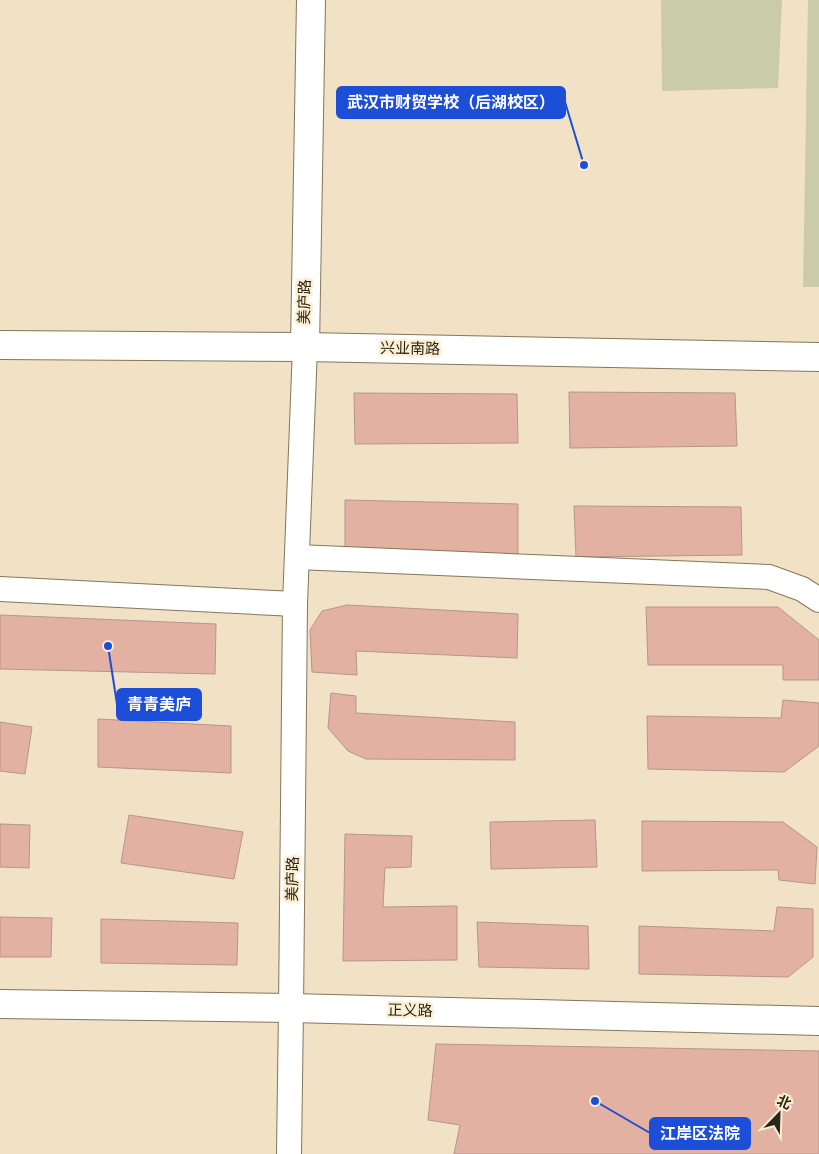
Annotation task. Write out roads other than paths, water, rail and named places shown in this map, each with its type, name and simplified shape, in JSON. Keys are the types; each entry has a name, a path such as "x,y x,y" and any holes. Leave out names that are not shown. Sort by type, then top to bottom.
{"street":[{"name":"美庐路","path":"289,1154 295,604 304,347 311,0"},
{"name":"兴业南路","path":"0,345 304,347 819,357"},
{"path":"297,557 769,577 802,589 819,600"},
{"path":"0,589 295,604"},
{"name":"正义路","path":"0,1004 291,1008 819,1021"}],"place":[{"name":"武汉市财贸学校（后湖校区）","path":"584,165"},
{"name":"青青美庐","path":"108,646"},
{"name":"江岸区法院","path":"595,1101"}]}
